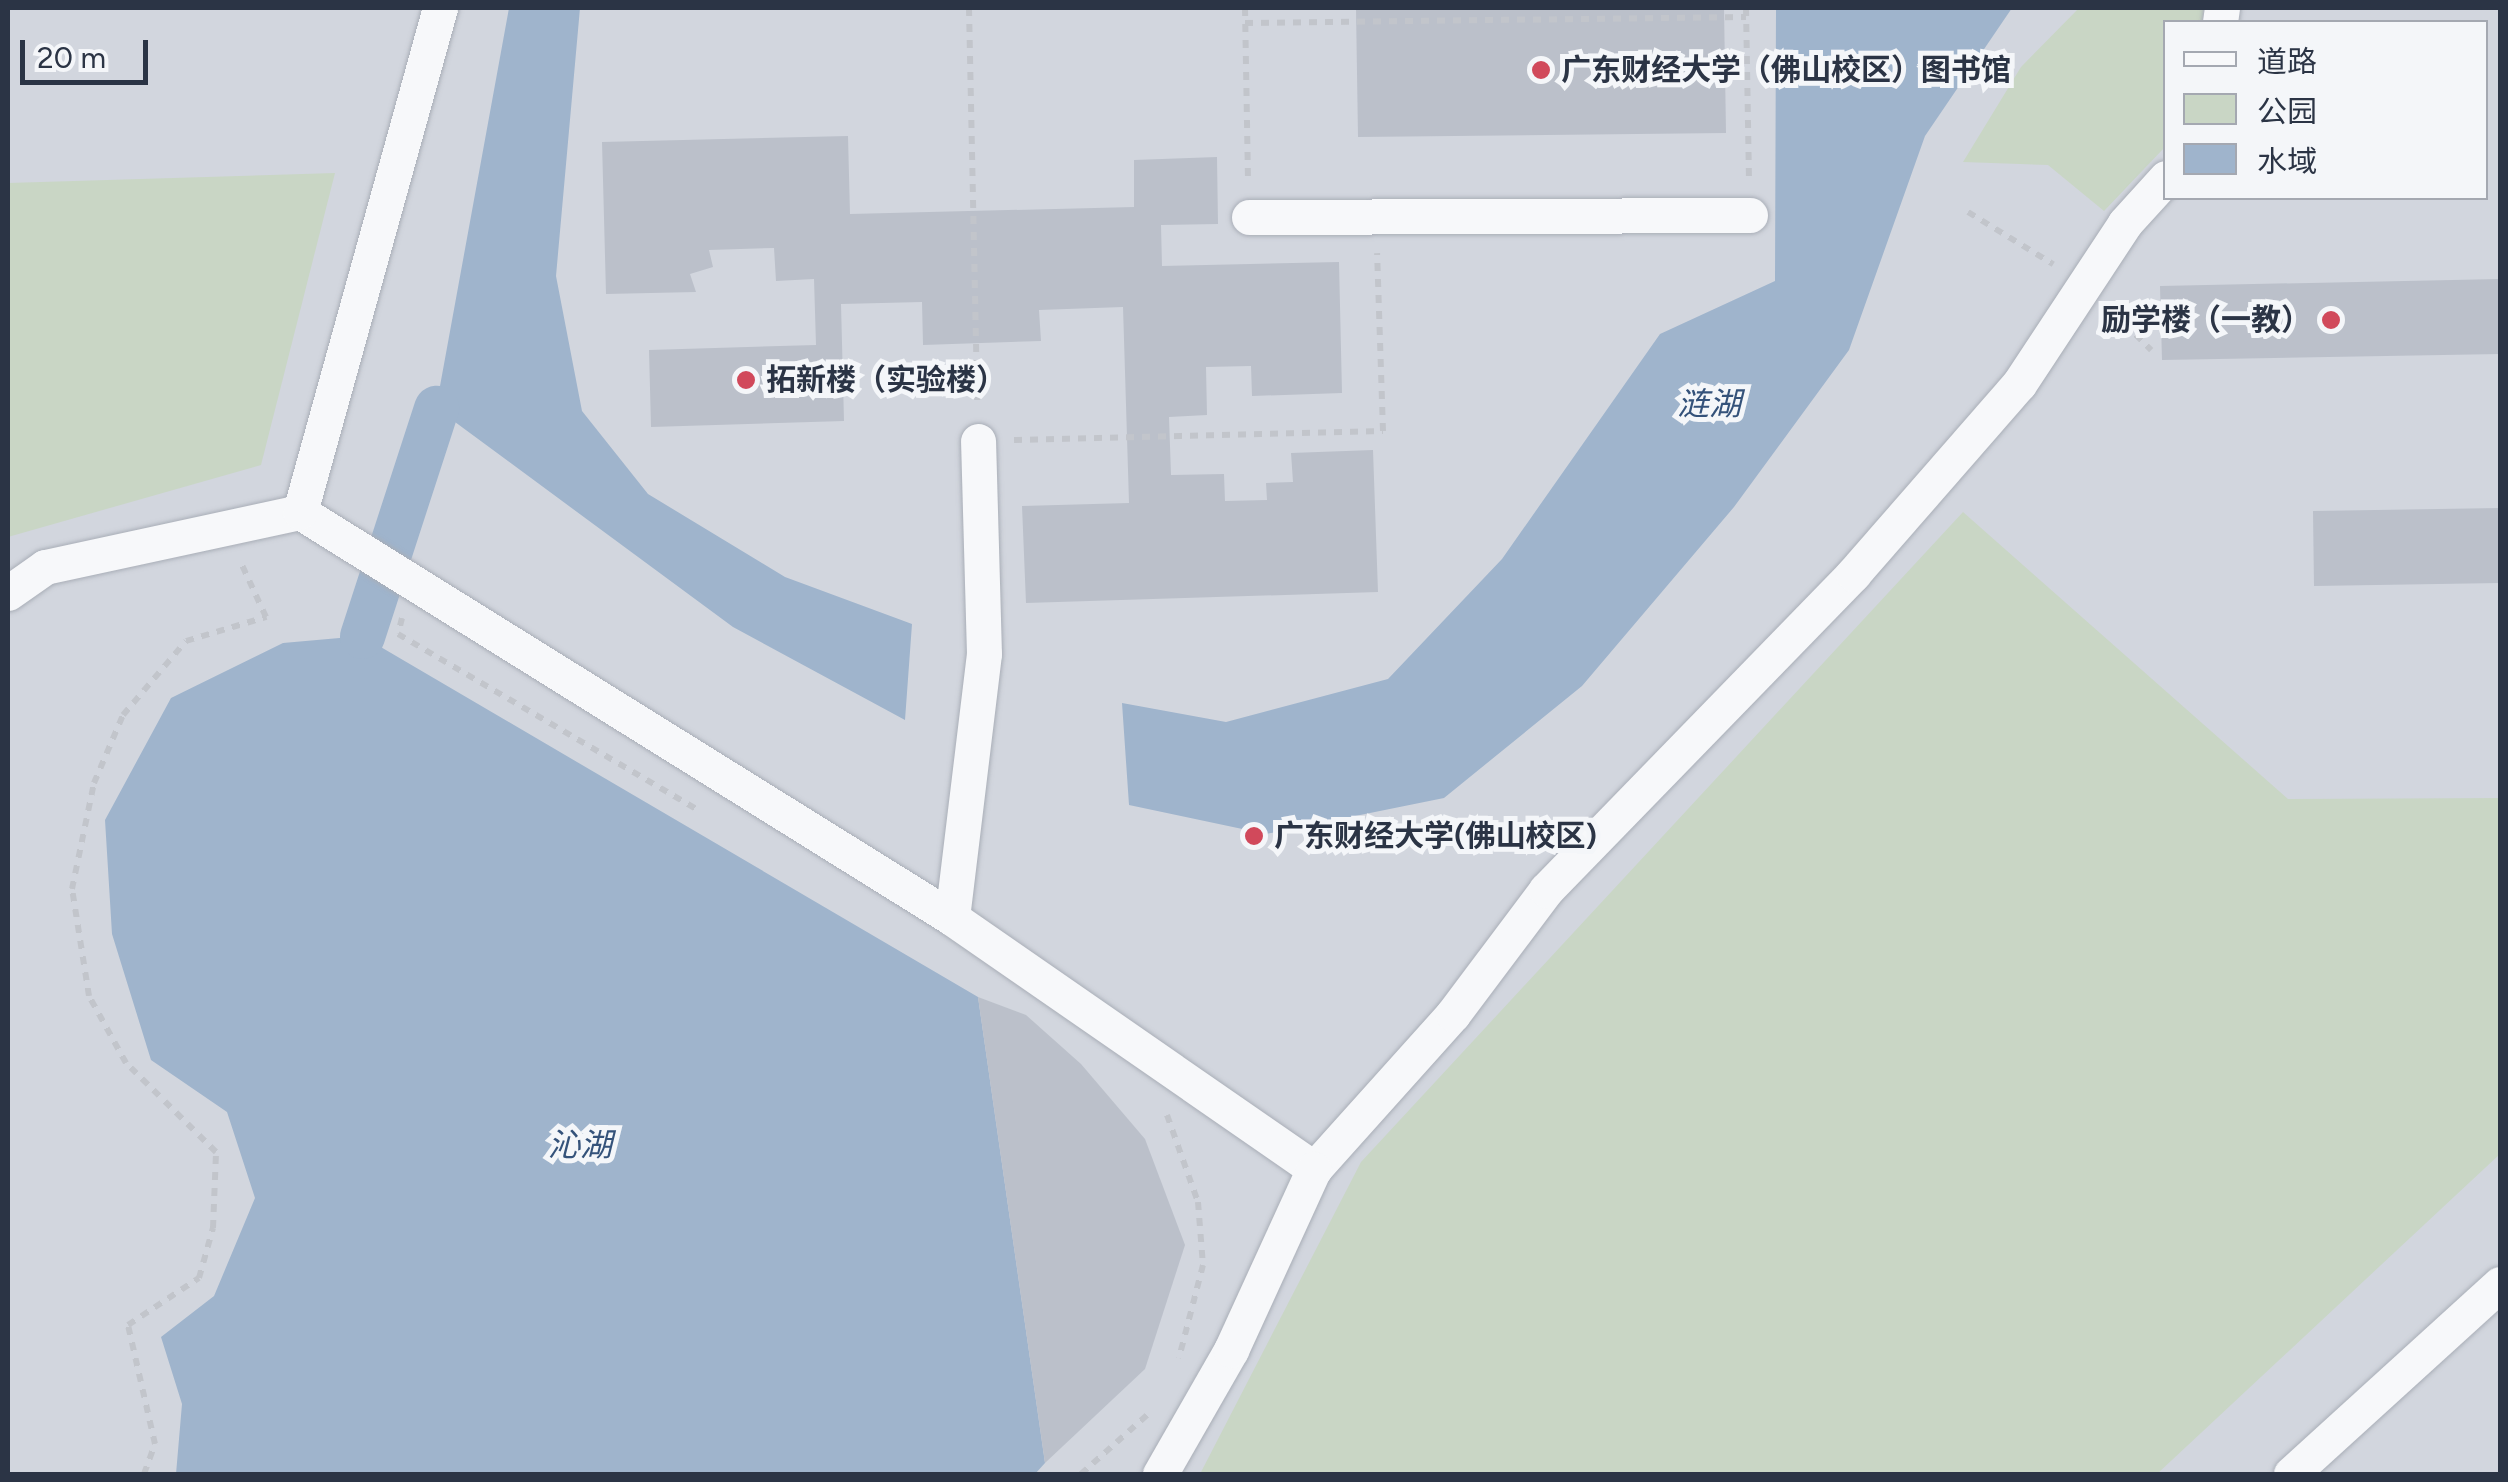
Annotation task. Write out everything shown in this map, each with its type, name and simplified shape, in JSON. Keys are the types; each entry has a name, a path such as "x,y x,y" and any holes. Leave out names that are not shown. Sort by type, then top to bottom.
{"street":[{"path":"302,514 440,8"},
{"path":"1160,1474 1232,1350 1314,1169 1453,1014 1546,890 1853,574 2018,384 2085,284 2163,182"},
{"path":"1249,216 1750,214"},
{"path":"952,918 984,654 978,440"},
{"path":"8,592 44,568 302,514 952,918 1314,1169"},
{"path":"2291,1474 2500,1284"}],"path":[{"path":"969,8 978,440 1383,431 1375,216"},
{"path":"1245,8 1249,216"},
{"path":"1746,8 1750,214"},
{"path":"1245,23 1746,17"},
{"path":"1968,212 2085,284 2152,350"},
{"path":"144,1474 154,1444 128,1325 200,1278 213,1228 216,1152 126,1062 89,996 72,888 94,783 123,715 186,641 266,618 226,529"},
{"path":"410,582 398,634 718,822"},
{"path":"1163,1107 1198,1202 1203,1265 1174,1372"}],"shaded area":[{"name":"广东财经大学(佛山校区)","path":"8,8 2500,8 2500,1474 8,1474"}],"green space":[{"path":"2079,8 2204,8 2202,20 2163,20 2163,149 2104,211 2048,165 1963,162 2021,67"},
{"path":"335,173 261,465 8,537 8,183"},
{"path":"1963,512 2288,799 2500,798 2500,1154 2157,1474 1200,1474 1361,1162"}],"water":[{"path":"509,8 580,8 556,276 582,411 648,494 785,577 912,624 905,720 733,627 436,408"},
{"name":"涟湖","path":"1776,8 2012,8 1925,136 1849,350 1734,507 1582,686 1444,798 1266,834 1129,805 1122,703 1226,722 1388,679 1502,559 1660,334 1775,281"},
{"name":"沁湖","path":"362,636 978,997 1045,1463 1035,1474 176,1474 182,1404 161,1337 214,1296 255,1198 227,1112 151,1060 112,934 105,820 171,698 283,643"}],"building":[{"name":"广东财经大学（佛山校区）图书馆","path":"1356,8 1724,8 1726,133 1358,137"},
{"name":"拓新楼（实验楼）","path":"848,136 850,214 1134,207 1134,160 1217,157 1218,224 1161,225 1162,266 1339,262 1342,393 1252,396 1251,366 1206,367 1207,415 1169,417 1171,475 1224,474 1225,501 1267,500 1266,483 1293,482 1291,453 1373,450 1378,592 1026,603 1022,506 1129,503 1123,307 1039,310 1041,341 923,345 922,302 841,304 844,421 651,427 649,350 816,345 814,279 776,281 774,248 709,250 713,267 690,274 696,292 606,294 602,142"},
{"name":"励学楼（一教）","path":"2500,279 2500,354 2162,360 2160,286"},
{"path":"2500,508 2500,583 2314,586 2313,511"},
{"path":"978,997 1026,1015 1081,1064 1145,1139 1185,1245 1145,1369 1045,1463"}],"waterway":[{"path":"362,636 436,408"}],"place":[{"name":"广东财经大学（佛山校区）图书馆","path":"1541,70"},
{"name":"励学楼（一教）","path":"2331,320"},
{"name":"拓新楼（实验楼）","path":"746,380"},
{"name":"广东财经大学(佛山校区)","path":"1254,836"}]}
